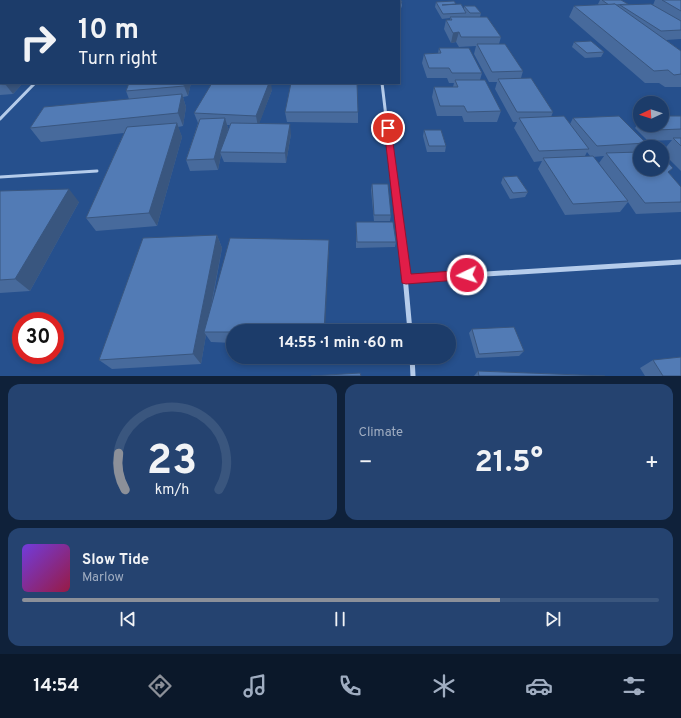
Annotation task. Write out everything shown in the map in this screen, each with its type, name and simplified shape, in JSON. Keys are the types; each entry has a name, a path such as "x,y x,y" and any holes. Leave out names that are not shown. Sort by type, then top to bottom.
{"street":[{"path":"0,119 34,84"},
{"path":"382,84 406,279 409,324"},
{"path":"406,279 681,262"},
{"path":"412,364 413,376"}],"lane":[{"path":"0,177 97,170"}],"building":[{"path":"602,0 621,0 628,4 609,5"},
{"path":"662,0 681,0 681,11"},
{"path":"454,1 456,4 442,5 461,4 466,13 443,14 436,2"},
{"path":"615,4 681,51 681,74 674,75 668,70 654,71 574,6"},
{"path":"651,4 681,21 681,30 661,31 620,5"},
{"path":"464,6 475,6 481,13 470,13"},
{"path":"450,17 487,17 501,37 461,37 459,32 453,33 446,20 452,20"},
{"path":"591,41 604,52 587,53 574,42"},
{"path":"477,44 505,44 523,71 492,72"},
{"path":"439,48 469,48 482,73 452,73 449,68 429,68 424,54 441,53"},
{"path":"531,78 553,112 517,112 498,79"},
{"path":"455,80 485,80 501,111 467,112 464,106 440,106 434,87 458,87"},
{"path":"129,84 185,84 184,86 126,91"},
{"path":"211,84 269,84 256,116 194,113"},
{"path":"291,84 357,84 358,112 285,112"},
{"path":"182,94 178,113 30,128 44,107"},
{"path":"564,116 589,149 539,151 519,118"},
{"path":"619,116 633,130 633,132 635,132 643,140 633,140 633,144 597,146 573,118"},
{"path":"669,116 681,116 681,129 669,129"},
{"path":"225,118 214,159 186,160 200,119"},
{"path":"177,123 149,213 86,218 127,127"},
{"path":"231,123 290,124 285,153 220,152"},
{"path":"424,130 441,130 446,146 429,146"},
{"path":"673,138 681,138 681,146"},
{"path":"633,152 633,176 669,176 669,173 681,187 681,202 645,203 606,153"},
{"path":"593,156 628,201 573,204 543,158"},
{"path":"669,164 673,168 669,171"},
{"path":"517,176 528,192 513,193 503,177"},
{"path":"372,184 388,184 391,215 374,215"},
{"path":"69,189 15,279 0,280 0,191"},
{"path":"356,222 393,222 396,242 357,242"},
{"path":"217,235 193,354 99,360 143,238"},
{"path":"230,238 329,240 324,324 226,324 226,332 204,332"},
{"path":"514,327 524,351 479,354 472,329"},
{"path":"681,357 681,376 663,376 653,360"},
{"path":"478,371 605,376 479,376"},
{"path":"360,373 361,376 311,376"}],"route":[{"path":"388,128 406,279 467,275"}]}
